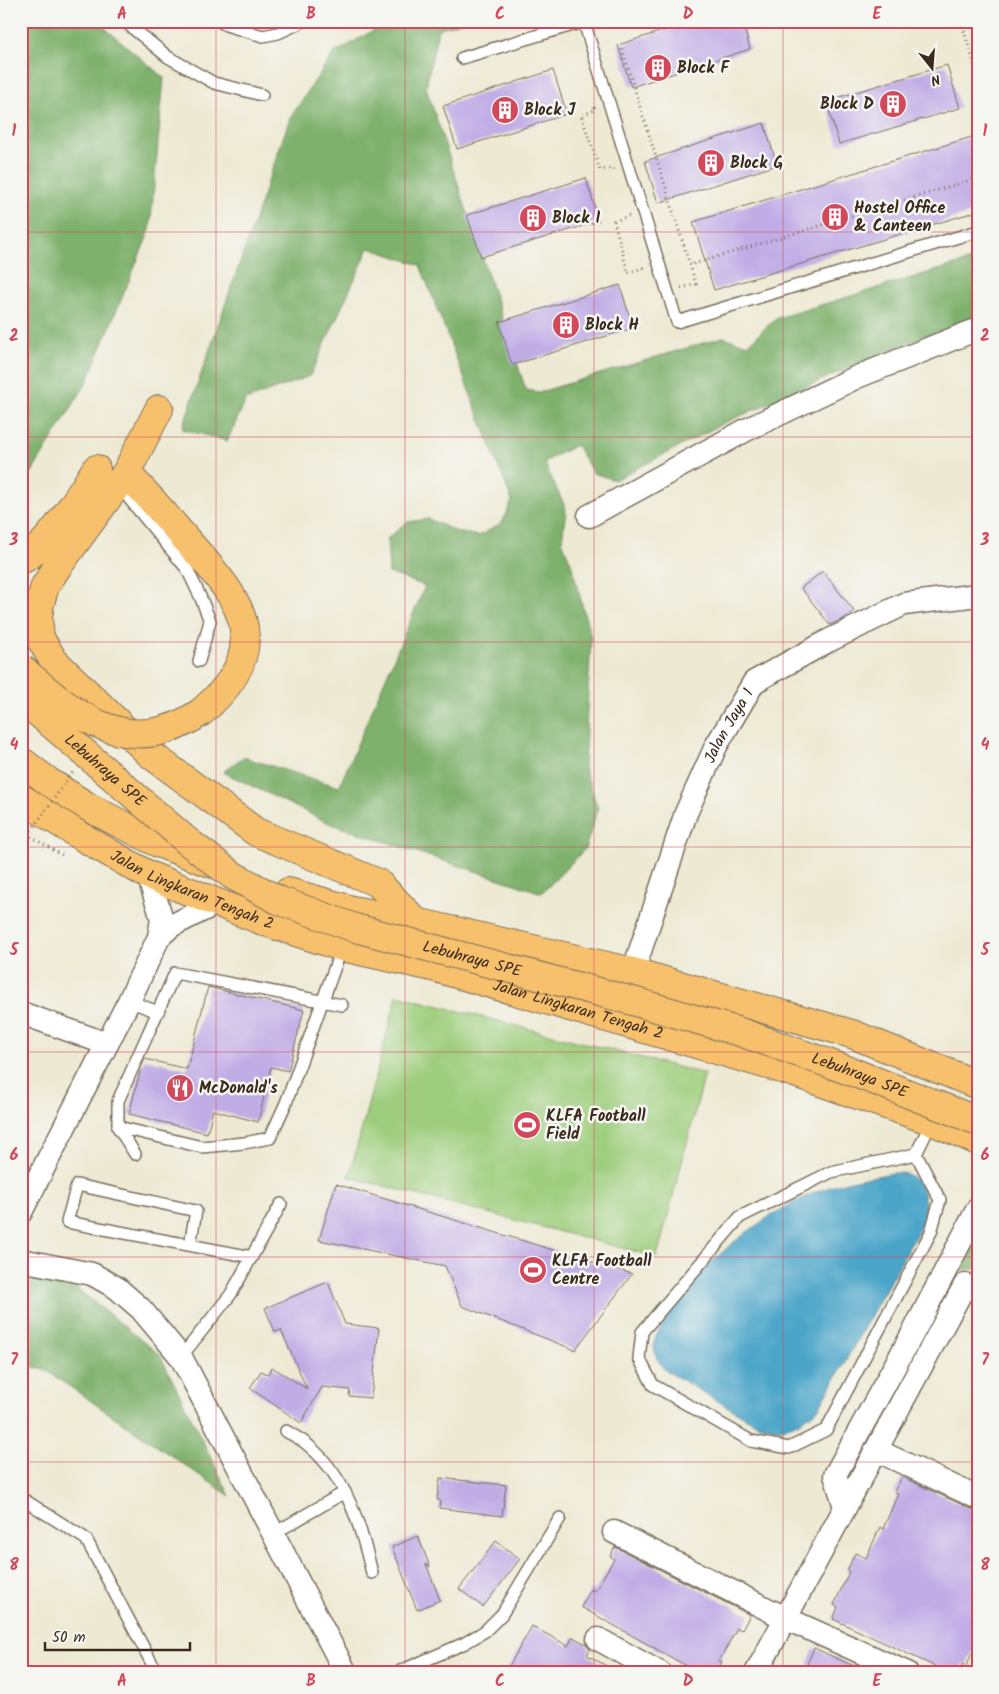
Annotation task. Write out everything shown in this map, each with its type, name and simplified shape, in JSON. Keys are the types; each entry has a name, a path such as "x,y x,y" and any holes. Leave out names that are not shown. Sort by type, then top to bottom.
{"highway":[{"path":"159,409 113,475 46,586 40,603 38,618 40,638 53,660 150,754 256,832 378,883 416,922"},
{"path":"21,560 35,553 47,540 79,495 113,475"},
{"path":"21,668 55,698 94,723 112,730 146,734 185,723 200,713 217,699 232,680 242,660 245,643 244,627 234,599 222,581 162,512 113,475"},
{"name":"Lebuhraya SPE","path":"21,654 48,685 136,762 175,790 218,814 256,832"},
{"name":"Lebuhraya SPE","path":"21,698 187,841 232,875 278,900 355,928 630,1000 740,1032 978,1121"},
{"name":"Jalan Lingkaran Tengah 2","path":"21,761 49,782 90,808 158,843 283,891 352,910 416,922 633,972 852,1034 978,1085"},
{"name":"Jalan Lingkaran Tengah 2","path":"21,798 77,834 148,874 268,923 342,947 433,967 792,1072 932,1121 978,1141"}],"street":[{"path":"588,516 771,418 857,377 978,329"},
{"name":"Jalan Jaya 1","path":"633,972 686,813 716,746 754,682 828,641 904,604 978,595"},
{"path":"21,1212 129,1001 159,938 162,919 148,874"},
{"path":"159,938 171,926 217,903"},
{"path":"21,1013 107,1044"},
{"path":"845,1507 835,1475 914,1331 978,1208"},
{"path":"21,1260 92,1274 117,1288 142,1308 181,1357 346,1673"},
{"path":"756,1673 965,1285 978,1291"},
{"path":"876,1450 978,1498"},
{"path":"614,1532 785,1618 906,1673"},
{"path":"598,1639 660,1673"}],"lane":[{"path":"124,21 168,57 214,83 262,96"},
{"path":"220,21 226,25 263,36 278,33 304,21"},
{"path":"462,58 585,22 677,322 978,231"},
{"path":"113,475 186,569 200,596 210,621 199,661"},
{"path":"118,1127 202,1148 244,1144 270,1138 286,1102 342,947"},
{"path":"135,1154 118,1127 118,1101 175,973 342,1004"},
{"path":"129,1001 158,1012"},
{"path":"916,1154 932,1121"},
{"path":"916,1154 940,1200 931,1232 826,1430 789,1448 751,1441 653,1385 639,1358 642,1332 740,1217 831,1172 916,1154"},
{"path":"190,1245 196,1211 77,1185 67,1222 252,1257"},
{"path":"181,1357 231,1294 282,1204"},
{"path":"286,1431 309,1446 333,1470 346,1492 362,1533 372,1573"},
{"path":"273,1534 346,1492"},
{"path":"21,1498 86,1539 157,1673"},
{"path":"396,1673 465,1643 485,1631 502,1614 560,1518"}],"path":[{"path":"961,21 978,76"},
{"path":"622,49 690,265 978,178"},
{"path":"62,855 28,836 78,764"}],"green space":[{"path":"21,21 97,21 164,78 150,230 87,382 21,490"},
{"path":"389,21 464,21 438,29 426,87 526,390 540,392 723,337 748,345 774,319 978,258 978,318 899,346 724,423 615,480 593,473 576,445 544,462 566,509 562,541 571,563 591,638 584,768 598,808 585,849 542,893 331,824 223,772 243,757 339,787 425,586 389,573 387,539 407,522 429,519 457,532 479,536 502,523 512,501 420,265 369,248 310,376 246,400 227,441 182,429 290,118 333,54"},
{"name":"KLFA Football Field","path":"397,995 705,1074 657,1257 349,1177"},
{"path":"978,1232 978,1269 954,1269"},
{"path":"21,1279 69,1282 160,1355 230,1496 44,1369 21,1365"}],"water":[{"path":"894,1173 906,1174 917,1181 923,1193 925,1219 819,1408 792,1425 773,1428 757,1424 665,1370 657,1359 654,1350 655,1339 679,1299 727,1248 765,1220 816,1192 848,1182"}],"building":[{"name":"Block F","path":"694,21 742,21 750,49 631,87 618,45"},
{"name":"Block D","path":"947,65 960,108 839,144 826,101"},
{"name":"Block J","path":"553,70 567,114 457,149 443,106"},
{"name":"Block G","path":"764,123 777,165 658,203 645,161"},
{"name":"Hostel Office & Canteen","path":"978,135 978,211 714,290 693,222"},
{"name":"Block I","path":"586,178 599,221 481,257 467,215"},
{"name":"Block H","path":"620,285 633,328 512,365 499,322"},
{"path":"823,571 854,611 845,618 830,625 801,588"},
{"path":"208,987 304,1010 288,1071 271,1067 258,1122 213,1110 207,1133 129,1114 145,1059 187,1069"},
{"name":"KLFA Football Centre","path":"336,1184 632,1274 575,1350 462,1306 445,1266 319,1240"},
{"path":"328,1282 345,1324 379,1328 371,1398 349,1396 350,1390 322,1387 301,1423 250,1388 261,1371 268,1374 272,1367 307,1389 281,1330 275,1332 265,1308"},
{"path":"902,1477 978,1512 978,1641 966,1666 963,1664 959,1673 949,1673 833,1619 838,1607 834,1605 849,1572 847,1571 855,1553 866,1558 880,1527 883,1529 898,1494 894,1492"},
{"path":"440,1478 506,1485 502,1516 439,1508 440,1500 437,1500"},
{"path":"418,1536 430,1567 426,1564 440,1600 417,1610 392,1547"},
{"path":"496,1541 520,1559 483,1607 459,1589"},
{"path":"615,1547 750,1615 742,1630 737,1628 719,1661 722,1662 716,1673 699,1673 581,1607 591,1589 595,1591 614,1559 610,1556"},
{"path":"532,1626 568,1646 573,1637 586,1644 590,1649 587,1655 619,1673 505,1673"},
{"path":"814,1648 869,1673 808,1673 811,1666 807,1664"}],"place":[{"name":"Block F","path":"658,68"},
{"name":"Block D","path":"893,104"},
{"name":"Block J","path":"505,110"},
{"name":"Block G","path":"711,163"},
{"name":"Hostel Office & Canteen","path":"835,217"},
{"name":"Block I","path":"533,218"},
{"name":"Block H","path":"566,325"},
{"name":"McDonald's","path":"180,1088"},
{"name":"KLFA Football Field","path":"527,1125"},
{"name":"KLFA Football Centre","path":"533,1270"}]}
